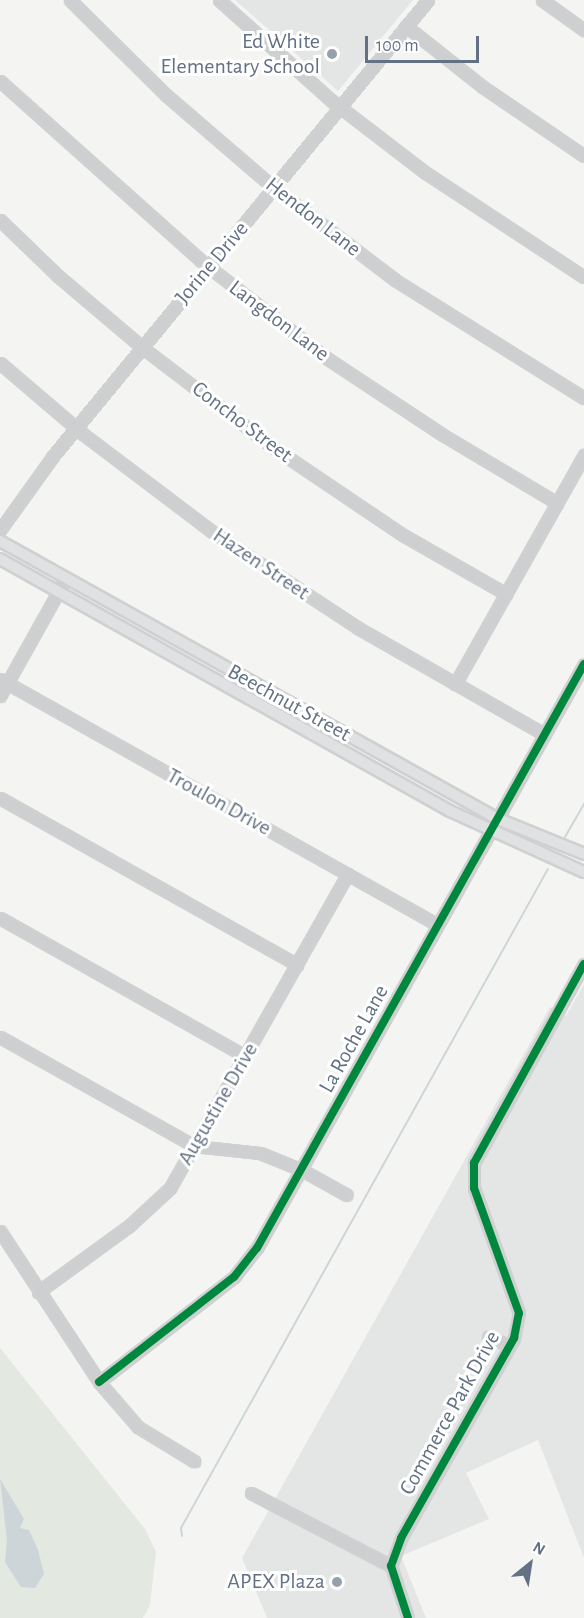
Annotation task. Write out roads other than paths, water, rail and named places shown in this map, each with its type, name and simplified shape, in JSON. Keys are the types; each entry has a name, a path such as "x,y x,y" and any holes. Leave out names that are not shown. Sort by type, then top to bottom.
{"main road":[{"name":"Beechnut Street","path":"0,540 498,819 584,854"},
{"name":"Beechnut Street","path":"0,559 490,832 584,872"},
{"path":"198,670 206,656"},
{"path":"353,757 361,743"}],"street":[{"name":"Hendon Lane","path":"70,0 166,95 274,188 394,280 584,398"},
{"path":"219,0 339,106 426,173 584,277"},
{"name":"Jorine Drive","path":"0,530 27,489 76,428 428,0"},
{"path":"542,0 584,30"},
{"path":"406,26 483,87 584,156"},
{"name":"Langdon Lane","path":"0,81 208,267 325,357 443,435 557,503"},
{"name":"Concho Street","path":"0,220 58,276 143,348 290,459 403,535 506,594"},
{"name":"Hazen Street","path":"0,363 76,428 214,534 358,628 544,734"},
{"path":"455,684 584,455"},
{"path":"0,696 4,681 66,578"},
{"name":"La Roche Lane","path":"99,1382 245,1265 302,1170 584,664"},
{"name":"Troulon Drive","path":"4,681 438,925"},
{"path":"0,798 297,965"},
{"name":"Augustine Drive","path":"38,1292 163,1197 348,874"},
{"path":"0,918 245,1056"},
{"name":"Commerce Park Drive","path":"391,1566 401,1538 509,1345 519,1313 474,1188 474,1163 584,964"},
{"path":"0,1037 194,1146 258,1152 302,1170 347,1195"},
{"path":"0,1231 99,1382 138,1427 194,1461"},
{"path":"488,1337 509,1345"},
{"path":"251,1493 391,1566 408,1618"}],"waterway":[{"path":"565,837 584,804"},
{"path":"182,1536 181,1528 548,869"}],"place":[{"name":"Ed White Elementary School","path":"332,54"},
{"name":"APEX Plaza","path":"337,1582"}]}
